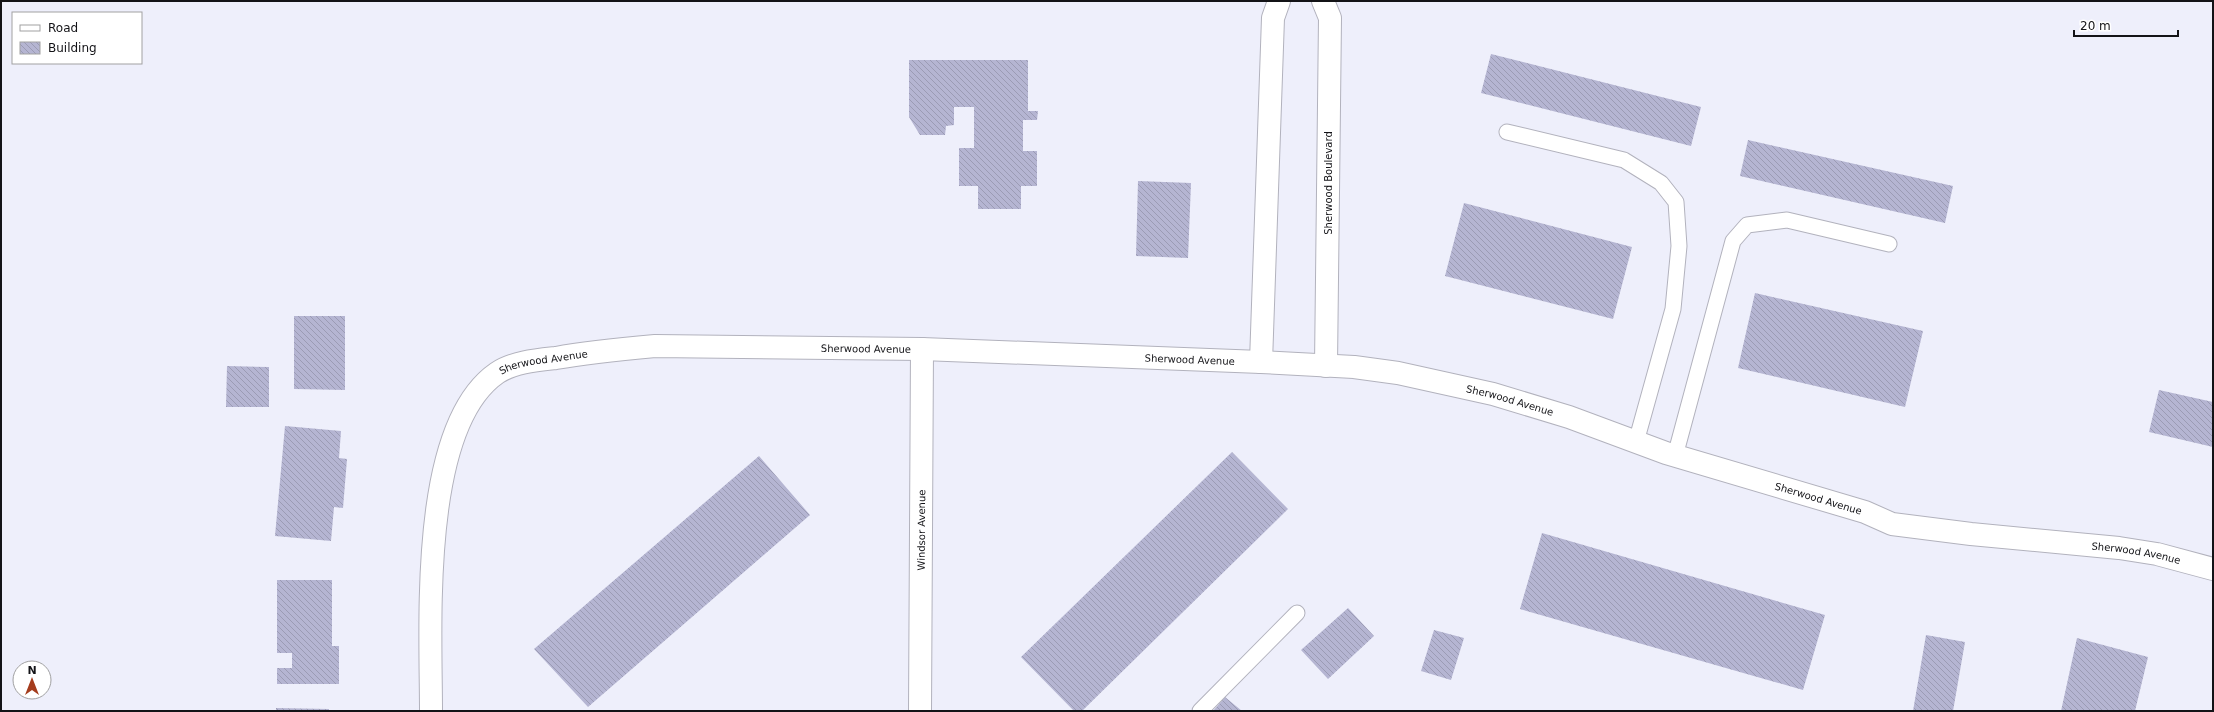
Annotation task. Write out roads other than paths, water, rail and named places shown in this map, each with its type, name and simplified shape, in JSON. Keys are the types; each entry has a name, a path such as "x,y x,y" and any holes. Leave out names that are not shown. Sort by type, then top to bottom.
{"street":[{"path":"1261,362 1274,18 1279,1"},
{"name":"Sherwood Boulevard","path":"1323,1 1330,18 1326,366"},
{"name":"Sherwood Avenue","path":"431,711 432,559 441,484 454,435 468,406 485,383 498,372 528,362 580,353 655,346 922,349 1261,362 1398,372 1493,394 1569,417 1675,456 1865,512 1892,524 1971,534 2119,548 2157,554 2213,569"},
{"name":"Windsor Avenue","path":"920,711 922,349"}],"lane":[{"path":"1507,132 1624,160 1661,183 1676,202 1680,246 1673,309 1636,442"},
{"path":"1675,456 1733,241 1747,224 1787,220 1889,244"},
{"path":"1200,711 1297,613"}]}
